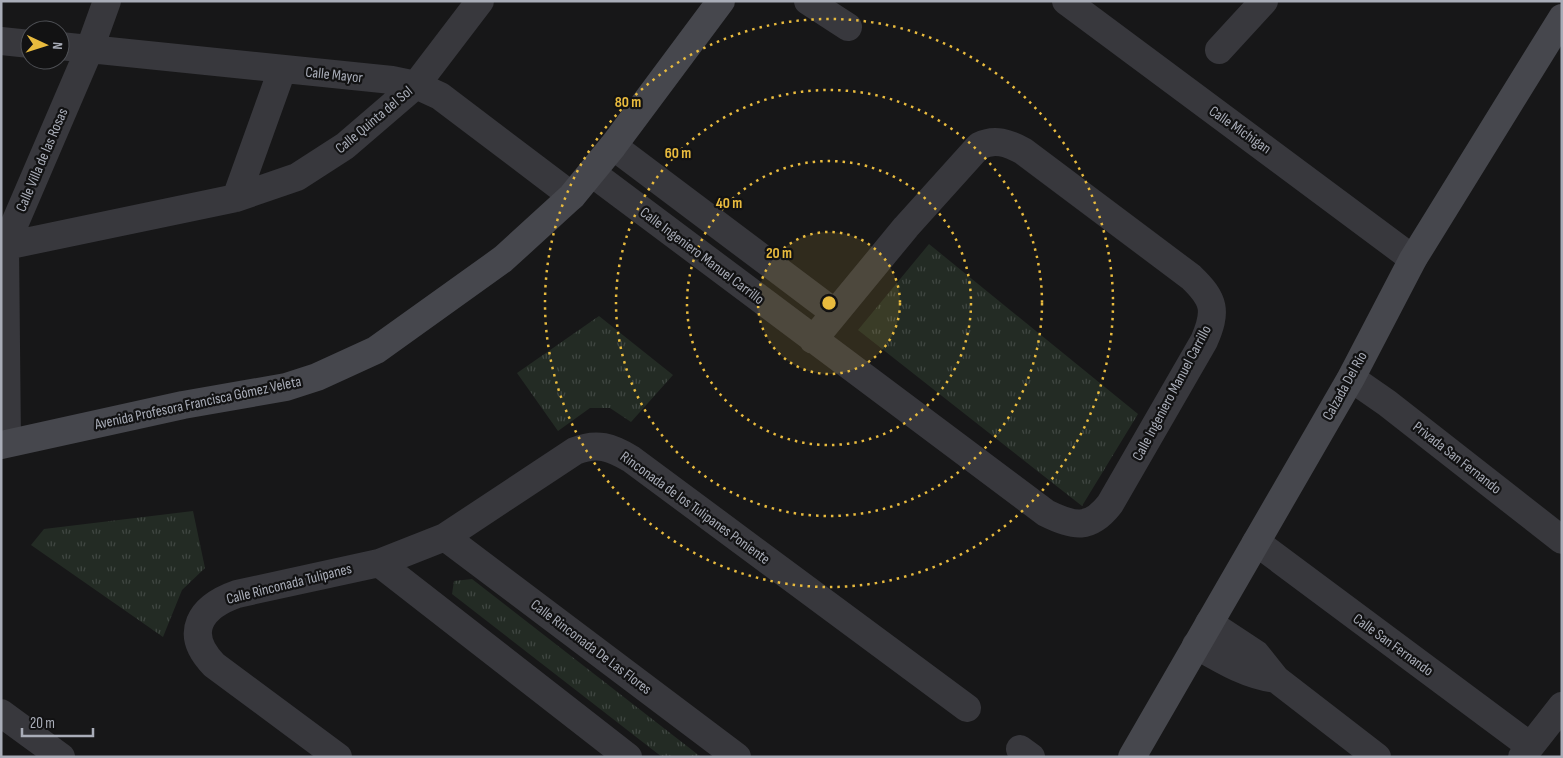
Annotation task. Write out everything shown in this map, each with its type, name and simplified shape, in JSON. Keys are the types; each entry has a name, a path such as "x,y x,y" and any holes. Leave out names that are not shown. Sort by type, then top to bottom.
{"street":[{"name":"Calle Villa de las Rosas","path":"4,444 3,247 90,48 107,1"},
{"name":"Calle Quinta del Sol","path":"3,247 236,198 297,177 345,146 416,84 480,1"},
{"name":"Avenida Profesora Francisca Gómez Veleta","path":"4,444 184,405 286,387 343,366 376,350 503,259 572,196 613,146 720,1"},
{"path":"808,1 848,27"},
{"name":"Calle Míchigan","path":"1066,1 1413,259"},
{"path":"1220,50 1264,1"},
{"name":"Calzada Del Río","path":"1132,757 1351,378 1413,259 1562,18"},
{"path":"1,41 20,43"},
{"name":"Calle Mayor","path":"70,47 416,84 440,96 572,196"},
{"path":"236,198 282,70"},
{"name":"Calle Ingeniero Manuel Carrillo","path":"592,173 813,340 1046,513 1074,524 1090,523 1101,516 1110,504 1204,341 1213,313 1211,301 1203,288 1191,277 1023,151 1010,144 988,142 979,146 906,227 813,340"},
{"path":"613,146 834,313"},
{"name":"Privada San Fernando","path":"1351,378 1387,403 1562,540"},
{"name":"Rinconada de los Tulipanes Poniente","path":"378,563 445,536 575,451 600,445 614,449 638,464 967,708"},
{"name":"Calle Rinconada De Las Flores","path":"445,536 737,757"},
{"name":"Calle San Fernando","path":"1256,542 1526,752 1562,706"},
{"path":"378,563 628,757"},
{"name":"Calle Rinconada Tulipanes","path":"338,757 214,664 200,648 198,625 206,613 220,600 237,594 378,563"},
{"path":"1203,634 1256,654 1276,679 1377,757"},
{"path":"1,712 61,757"}],"green space":[{"path":"929,244 1138,414 1082,506 858,330"},
{"path":"599,316 673,375 631,422 610,408 590,408 558,431 517,373"},
{"path":"193,511 205,568 182,590 163,637 31,545 44,529"},
{"path":"472,579 701,757 662,757 452,594 454,581"}]}
